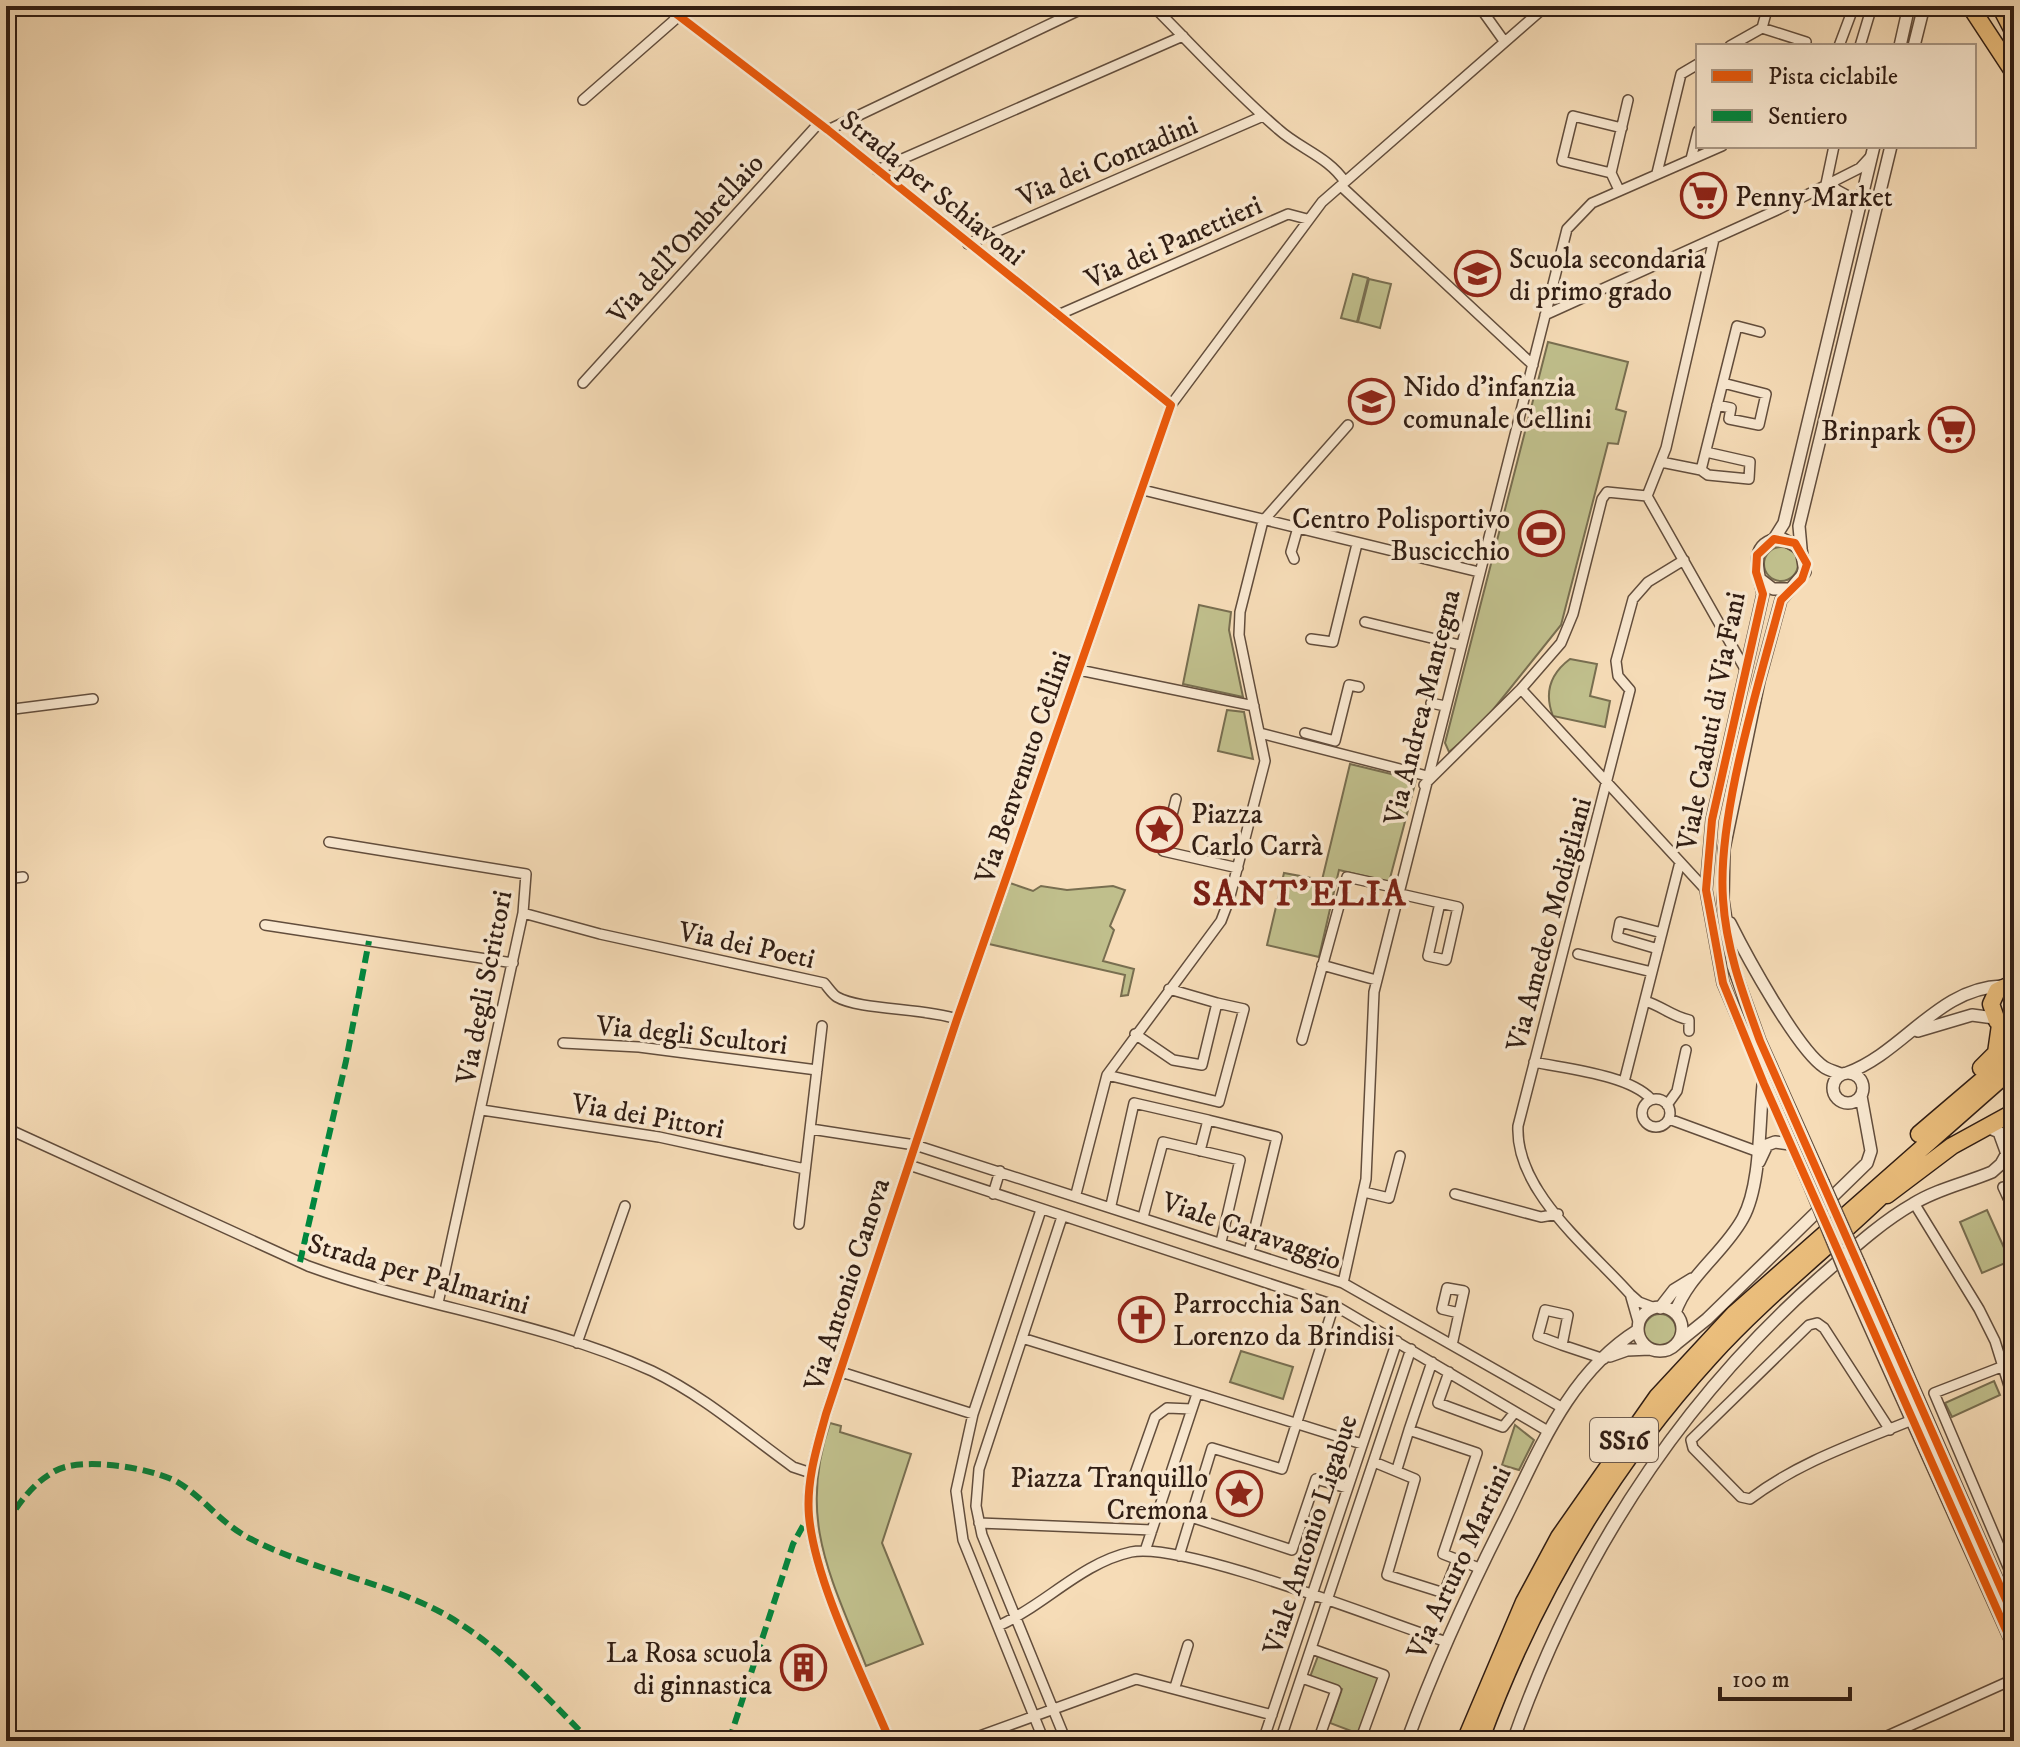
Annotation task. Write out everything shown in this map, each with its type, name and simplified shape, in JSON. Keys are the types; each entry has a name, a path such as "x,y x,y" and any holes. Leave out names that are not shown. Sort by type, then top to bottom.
{"highway":[{"path":"1970,6 2014,73"},
{"path":"2003,11 2014,33"},
{"path":"1866,1203 1919,1135 1996,1053 2003,1024 1991,1004 2011,984"},
{"path":"1919,1135 2014,1053"},
{"name":"SS16","path":"1480,1741 1536,1608 1573,1541 1614,1477 1661,1414 1711,1356 1866,1203 2014,1067"},
{"name":"SS16","path":"1465,1741 1524,1602 1559,1537 1626,1437 1684,1366 1724,1324 2014,1080"},
{"path":"1866,1203 1952,1146 2014,1112"}],"street":[{"name":"Strada per Schiavoni","path":"666,6 828,130 1171,405"},
{"path":"828,130 1088,6"},
{"path":"1153,6 1263,116 1299,147 1333,164 1343,184 1533,365"},
{"path":"1479,6 1504,41"},
{"name":"Via Benvenuto Cellini","path":"915,1145 1171,405 1307,219 1546,6"},
{"path":"1734,44 1762,28 1768,6"},
{"path":"1840,44 1854,6"},
{"path":"1861,44 1872,6"},
{"path":"1900,44 1909,6"},
{"path":"1914,44 1924,6"},
{"path":"583,100 679,16"},
{"path":"1762,28 1806,44"},
{"path":"877,170 1183,36"},
{"path":"1657,173 1681,74 1696,65"},
{"path":"1619,190 1611,173 1628,100"},
{"name":"Via dei Contadini","path":"968,244 1263,116"},
{"path":"1611,173 1562,161 1573,116 1622,128"},
{"name":"Via dell'Ombrellaio","path":"583,383 819,123"},
{"path":"1691,159 1696,139"},
{"name":"Via Andrea Mantegna","path":"1343,1283 1364,1192 1376,980 1567,229 1592,203 1717,148"},
{"path":"1826,184 1834,148"},
{"name":"Viale Caduti di Via Fani","path":"1891,148 1799,526 1805,572 1781,600 1731,810 1724,849 1725,911 1733,966 1760,1041 2014,1618"},
{"path":"1545,315 1714,239 1860,168 1873,151"},
{"name":"Viale Caduti di Via Fani","path":"1873,151 1784,523 1774,539 1757,555 1763,594 1712,820 1706,890 1723,983 1764,1084 2014,1648"},
{"path":"1826,184 1850,197 1858,211"},
{"name":"Via dei Panettieri","path":"1058,315 1288,214 1307,219"},
{"path":"1647,496 1661,462 1714,239"},
{"path":"1701,470 1737,326 1760,332"},
{"path":"1717,405 1731,408 1729,419 1759,425 1766,394 1723,383"},
{"path":"1076,1194 1107,1075 1221,921 1238,868 1265,761 1239,624 1263,521 1348,425"},
{"path":"1661,462 1701,470 1708,475 1749,479 1750,462 1706,452"},
{"path":"1143,490 1297,531 1479,572"},
{"path":"1260,733 1426,780 1521,689 1561,643 1573,614 1602,499 1607,492 1647,496"},
{"path":"1647,496 1745,669"},
{"path":"1294,559 1291,552 1297,531"},
{"path":"1774,539 1789,540 1801,548"},
{"path":"1311,639 1333,642 1357,544"},
{"name":"Via Amedeo Modigliani","path":"1658,1308 1639,1302 1630,1294 1529,1177 1518,1148 1518,1126 1630,690 1618,676 1616,661 1633,599 1648,582 1684,560"},
{"name":"Viale Caduti di Via Fani","path":"1760,579 1773,589 1790,589"},
{"path":"1365,622 1460,645"},
{"path":"1079,670 1254,706"},
{"path":"1305,733 1335,741 1349,685 1359,687"},
{"path":"1521,689 1607,786 1706,890"},
{"path":"6,710 93,699"},
{"path":"1431,703 1445,706"},
{"path":"1176,799 1163,851 1238,868"},
{"name":"Via degli Scrittori","path":"329,842 526,874 523,913 513,963 438,1303"},
{"path":"1624,1082 1680,862"},
{"path":"6,879 23,877"},
{"path":"1302,1040 1347,877 1458,907 1446,960 1428,956 1440,903"},
{"path":"1562,1345 1605,1358 1627,1350 1664,1351 1676,1344 1707,1319 1774,1250 1860,1171 1871,1151 1857,1076 1825,1068 1811,1054 1747,958 1725,911"},
{"name":"Via dei Poeti","path":"523,913 600,934 824,983 836,997 851,1001 936,1011 957,1019"},
{"path":"1658,949 1617,937 1620,922 1662,933"},
{"path":"265,925 513,963"},
{"path":"1578,954 1652,972"},
{"path":"1322,965 1376,980"},
{"path":"1865,1127 1834,1094 1833,1085 1844,1073 1877,1058 1910,1034 1939,1007 1979,987 2011,984"},
{"path":"1107,1075 1219,1102 1244,1009 1169,989"},
{"path":"1645,1001 1662,1006 1671,1016 1689,1020 1689,1031"},
{"path":"1135,1034 1173,1060 1202,1065 1217,1003"},
{"path":"1910,1034 1972,1015 2003,1024"},
{"path":"799,1224 822,1026"},
{"name":"Via degli Scultori","path":"563,1043 639,1047 817,1070"},
{"path":"1669,1119 1667,1105 1677,1091 1686,1050"},
{"path":"1841,1101 1850,1103 1862,1090 1877,1058"},
{"path":"1534,1062 1624,1082 1667,1105"},
{"path":"1676,1344 1682,1332 1677,1316 1696,1276 1741,1222 1750,1204 1764,1084"},
{"path":"1651,1099 1641,1111 1646,1124 1659,1128 1669,1119"},
{"path":"1111,1205 1134,1103 1277,1137 1249,1252"},
{"name":"Via dei Pittori","path":"482,1110 659,1137 805,1169"},
{"path":"1669,1119 1756,1151"},
{"path":"1200,1151 1208,1120"},
{"path":"1987,1127 1999,1132 2007,1155"},
{"name":"Strada per Palmarini","path":"6,1128 116,1176 279,1254 349,1281 577,1343 651,1371 689,1390 793,1467 811,1473"},
{"name":"Viale Caravaggio","path":"811,1129 915,1145 1111,1205 1343,1283 1561,1407"},
{"path":"1513,1741 1541,1667 1583,1576 1639,1481 1715,1383 1795,1299 1873,1232 1914,1203 1992,1172 2014,1141"},
{"path":"1143,1217 1163,1142 1240,1160 1221,1242"},
{"path":"1754,1182 1767,1145 1775,1142 1790,1144"},
{"name":"Via Antonio Canova","path":"890,1741 817,1558 809,1515 811,1473 825,1418 915,1145"},
{"path":"1364,1192 1389,1198 1400,1156"},
{"name":"Viale Caravaggio","path":"909,1165 1334,1305 1546,1430"},
{"path":"993,1194 1000,1171"},
{"path":"2003,1187 2014,1211"},
{"path":"1455,1194 1541,1217 1558,1214"},
{"path":"1914,1203 1979,1309 1995,1341 2014,1402"},
{"path":"577,1343 625,1206"},
{"path":"1041,1210 973,1414 956,1491 963,1540 1044,1741"},
{"path":"1062,1217 979,1469 976,1506 982,1535 1066,1741"},
{"path":"1026,1256 1048,1262"},
{"path":"1650,1349 1642,1341 1639,1328 1645,1314 1658,1308 1674,1290 1696,1276"},
{"name":"Via Amedeo Modigliani","path":"1630,1294 1639,1328"},
{"path":"1179,1556 1212,1448 1282,1469 1334,1305"},
{"path":"1658,1308 1677,1316 1707,1319"},
{"path":"1452,1345 1459,1313"},
{"path":"1890,1430 1824,1328 1817,1323 1809,1325 1691,1440 1693,1448 1741,1497 1750,1499 1782,1475 1890,1430 1925,1415"},
{"name":"Via Arturo Martini","path":"1407,1741 1479,1568 1546,1430 1561,1407 1605,1358 1639,1328"},
{"path":"1022,1338 1362,1444"},
{"name":"Viale Antonio Ligabue","path":"1263,1741 1397,1341"},
{"name":"Viale Antonio Ligabue","path":"1280,1741 1411,1349"},
{"path":"1397,1469 1432,1362"},
{"path":"2002,1590 2014,1582 1934,1393 2014,1362"},
{"path":"841,1372 973,1414"},
{"path":"1449,1372 1438,1403 1503,1427 1515,1412"},
{"path":"981,1392 1001,1398"},
{"path":"1145,1551 1197,1394"},
{"path":"1166,1488 1133,1479 1155,1417 1167,1408 1192,1409"},
{"path":"1409,1430 1477,1453 1443,1554 1479,1568"},
{"path":"1374,1462 1415,1479 1387,1575 1444,1593 1457,1560"},
{"path":"1191,1517 1292,1550 1316,1479 1347,1488"},
{"path":"979,1523 1152,1530"},
{"path":"963,1540 982,1535"},
{"path":"998,1626 1016,1618 1098,1565 1145,1551 1179,1556 1447,1642"},
{"path":"1175,1687 1188,1645"},
{"path":"1312,1649 1384,1675 1360,1741"},
{"path":"1302,1678 1336,1690 1318,1741"},
{"path":"966,1741 1136,1679 1272,1715"},
{"path":"1876,1741 2014,1679"}],"shaded area":[{"path":"1353,274 1368,278 1357,322 1341,318"},
{"path":"1369,279 1391,284 1380,328 1358,322"},
{"name":"Centro Polisportivo Buscicchio","path":"1548,342 1628,362 1616,409 1626,412 1618,444 1608,443 1561,625 1480,726 1449,752 1445,743"},
{"path":"1781,547 1793,552 1798,564 1793,576 1781,581 1769,576 1764,564 1769,552"},
{"path":"1199,605 1231,612 1229,630 1243,697 1183,684"},
{"path":"1570,659 1597,664 1590,696 1610,701 1605,727 1553,716 1549,700 1551,684"},
{"path":"1227,710 1244,712 1253,759 1218,751"},
{"path":"1350,764 1416,780 1389,882 1339,870 1319,957 1267,945 1284,873 1322,880"},
{"path":"1010,883 1033,891 1041,886 1067,890 1113,886 1125,890 1110,926 1114,930 1103,961 1134,969 1128,995 1121,996 1125,975 989,944"},
{"path":"1987,1210 2010,1261 1982,1273 1960,1222"},
{"path":"1660,1314 1671,1319 1676,1330 1671,1341 1660,1346 1649,1341 1644,1330 1649,1319"},
{"path":"1241,1351 1293,1367 1283,1399 1230,1382"},
{"path":"1994,1381 2000,1395 1952,1417 1945,1403"},
{"path":"830,1423 841,1426 840,1432 911,1454 882,1543 923,1644 866,1666 822,1547 817,1489"},
{"path":"1515,1425 1534,1440 1519,1470 1502,1465"},
{"path":"1318,1656 1380,1678 1359,1734 1330,1723 1342,1689 1310,1677"}],"marked path":[{"path":"300,1262 346,1061 369,941"},
{"path":"6,1524 33,1488 55,1471 67,1467 99,1464 136,1469 168,1478 188,1489 251,1539 302,1561 410,1598 459,1623 511,1663 590,1741"},
{"path":"729,1741 793,1544 809,1515"}],"cycle path":[{"path":"666,6 828,130 1171,405 957,1019 826,1414 813,1464 809,1516 821,1571 842,1630 890,1741"},
{"path":"2014,1618 1760,1041 1732,954 1723,899 1723,865 1733,790 1781,600 1802,579 1807,564 1795,543 1774,539 1757,555 1756,572 1763,594 1712,820 1706,890 1723,983 1764,1084 2014,1648"}],"place":[{"name":"Penny Market","path":"1704,196"},
{"name":"Scuola secondaria di primo grado","path":"1478,274"},
{"name":"Nido d'infanzia comunale Cellini","path":"1372,402"},
{"name":"Brinpark","path":"1952,430"},
{"name":"Centro Polisportivo Buscicchio","path":"1541,534"},
{"name":"Piazza Carlo Carrà","path":"1160,829"},
{"name":"Parrocchia San Lorenzo da Brindisi","path":"1142,1319"},
{"name":"Piazza Tranquillo Cremona","path":"1239,1493"},
{"name":"La Rosa scuola di ginnastica","path":"803,1668"}],"district":[{"name":"SANT'ELIA","path":"1300,892"}]}
